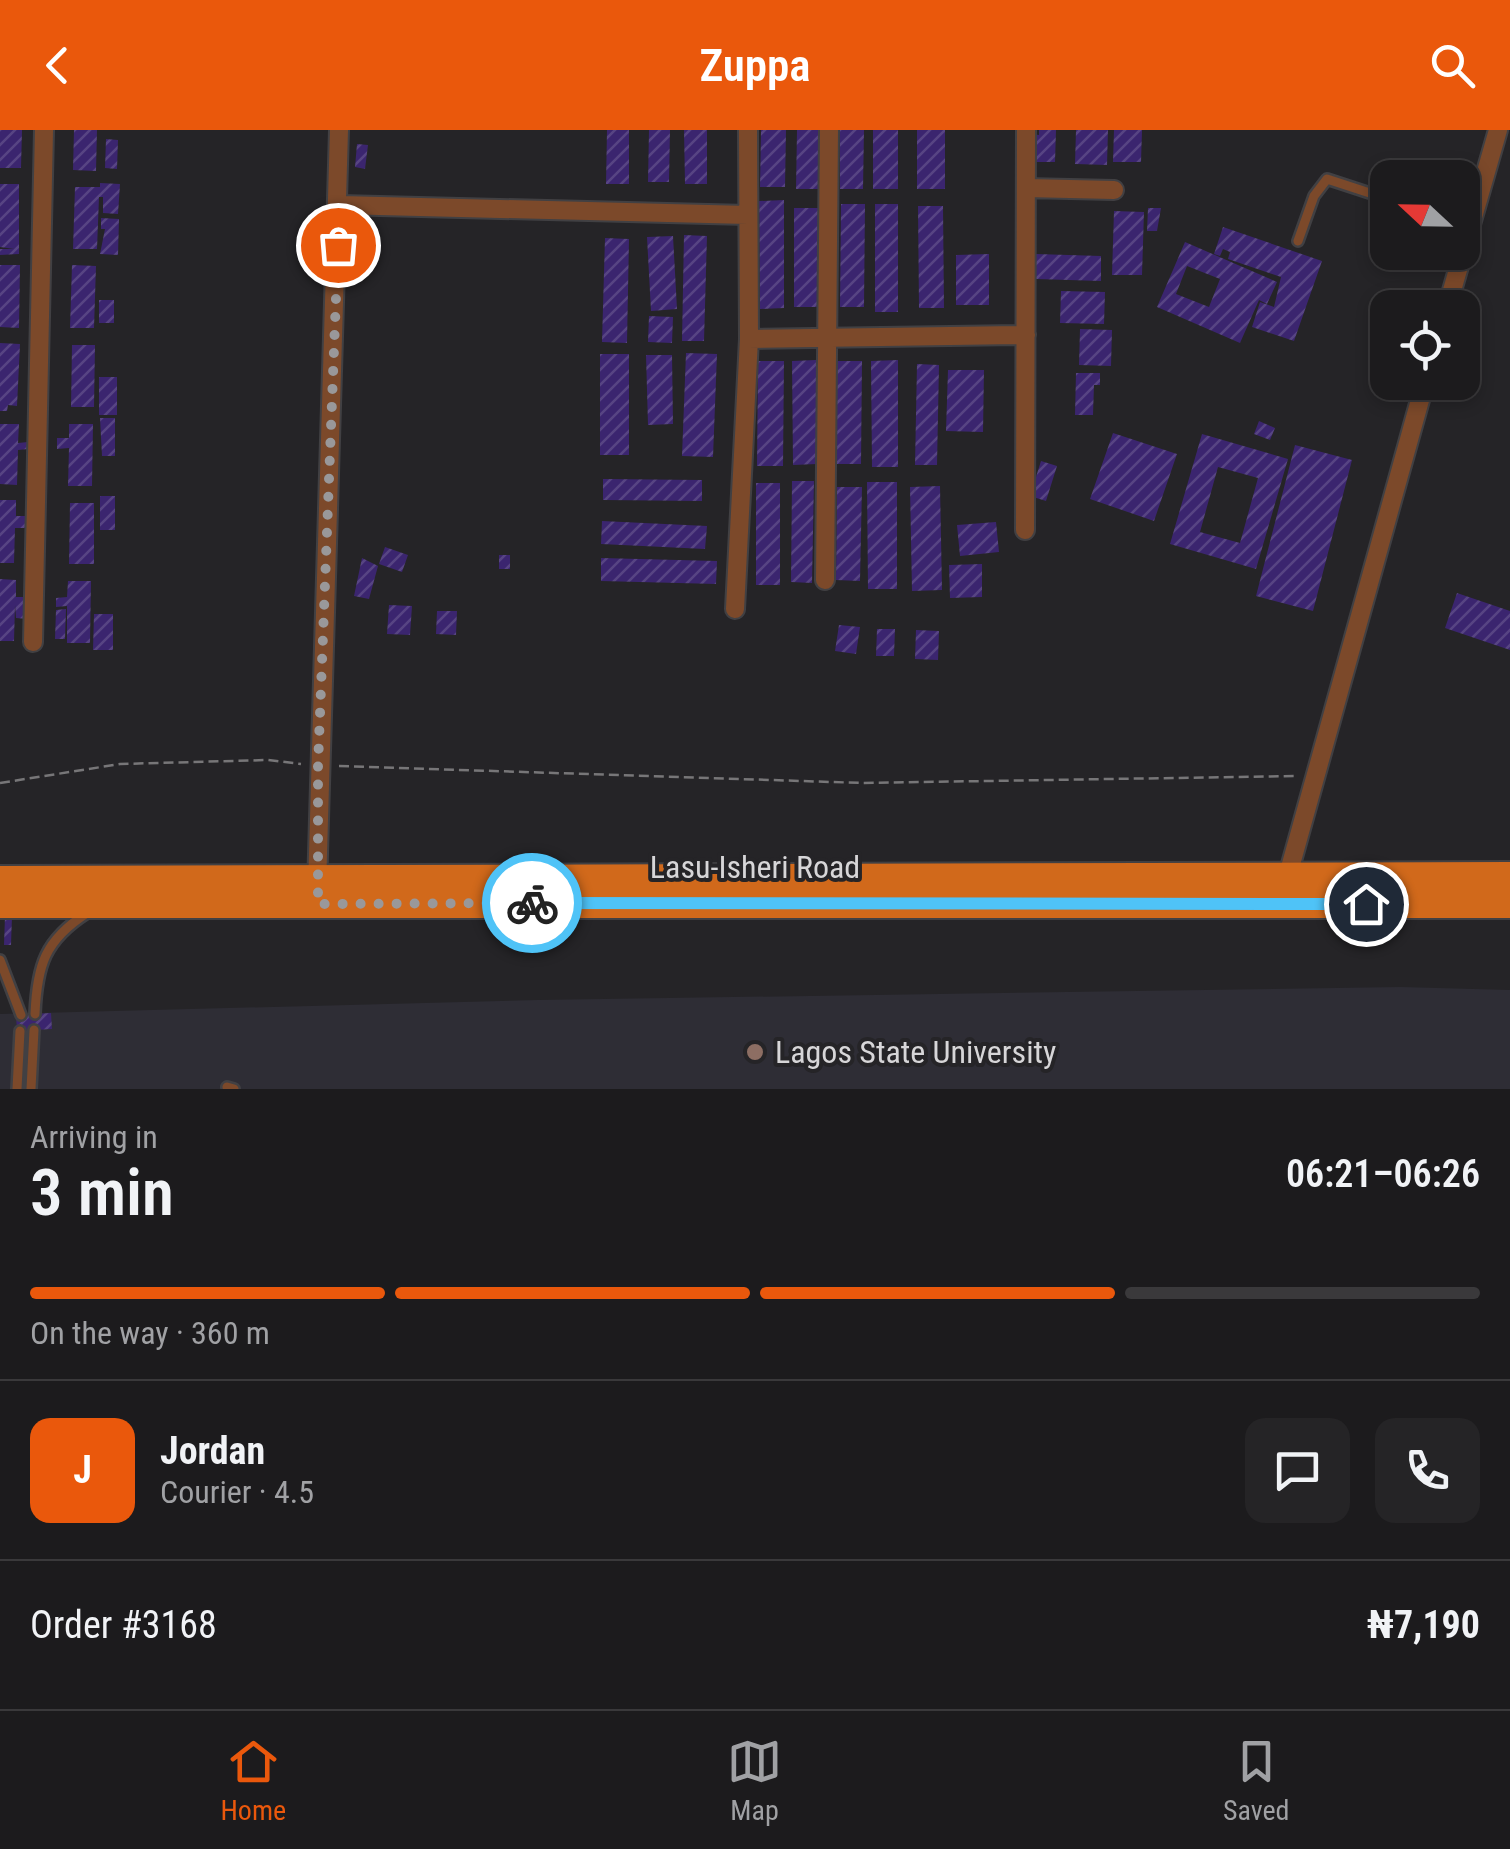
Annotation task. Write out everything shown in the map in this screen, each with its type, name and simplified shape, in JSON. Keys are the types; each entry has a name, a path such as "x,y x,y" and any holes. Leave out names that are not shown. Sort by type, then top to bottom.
{"main road":[{"name":"Lasu-Isheri Road","path":"0,904 317,892 1288,875 1510,876"},
{"name":"Lasu-Isheri Road","path":"0,880 317,892 1510,904"}],"street":[{"path":"33,642 44,130"},
{"path":"317,892 318,766 340,205 338,130"},
{"path":"734,610 749,339 748,130"},
{"path":"824,580 829,130"},
{"path":"1026,130 1026,530"},
{"path":"1480,186 1498,130"},
{"path":"1026,188 1114,190"},
{"path":"340,205 748,215"},
{"path":"749,339 1026,334"},
{"path":"1288,875 1420,400"}],"lane":[{"path":"1298,241 1314,196 1327,179 1370,193"},
{"path":"35,1014 43,952 62,929 103,902"},
{"path":"0,960 21,1014"},
{"path":"17,1089 20,1030"},
{"path":"31,1089 34,1030"}],"path":[{"path":"0,784 120,764 268,760 318,766 863,783 1313,775"}],"shaded area":[{"name":"Lagos State University","path":"1401,987 1510,990 1510,1089 0,1089 0,1014 538,1000"}],"building":[{"path":"0,130 22,130 21,168 0,168"},
{"path":"74,130 97,130 96,171 73,170"},
{"path":"607,130 629,130 629,184 606,184"},
{"path":"649,130 670,130 669,182 648,182"},
{"path":"684,130 707,130 707,184 685,184"},
{"path":"761,130 786,130 785,187 760,187"},
{"path":"797,130 819,130 819,189 796,189"},
{"path":"840,130 864,130 863,189 840,189"},
{"path":"873,130 898,130 898,189 873,189"},
{"path":"917,130 945,130 945,189 917,189"},
{"path":"1039,130 1056,130 1055,162 1031,162 1032,134 1039,135"},
{"path":"1076,130 1108,130 1107,165 1075,164"},
{"path":"1114,130 1142,130 1141,162 1113,162"},
{"path":"106,139 118,140 117,169 105,168"},
{"path":"357,144 368,145 365,169 355,167"},
{"path":"100,183 120,184 118,214 103,213 103,197 99,197 97,249 73,249 75,187 100,187"},
{"path":"0,184 19,184 19,254 0,255 0,249 14,249 0,247"},
{"path":"784,200 784,308 760,309 759,201"},
{"path":"841,204 865,204 864,307 840,307"},
{"path":"875,204 898,204 898,312 875,312"},
{"path":"918,206 943,206 944,308 919,308"},
{"path":"794,208 818,208 818,307 794,307"},
{"path":"1148,208 1161,208 1157,231 1147,231"},
{"path":"1114,211 1144,212 1142,275 1112,275"},
{"path":"101,218 119,219 118,255 100,254 105,229 101,229"},
{"path":"1223,227 1322,261 1294,341 1252,327 1260,302 1274,307 1281,277 1228,259 1230,252 1223,249 1220,256 1214,254"},
{"path":"684,235 707,236 704,341 682,341"},
{"path":"673,236 677,309 651,311 647,237"},
{"path":"605,238 629,239 627,343 602,342"},
{"path":"1185,242 1277,282 1267,304 1259,300 1240,343 1157,307","holes":["1187,266 1220,279 1209,307 1176,294"]},
{"path":"989,254 989,305 956,305 956,255"},
{"path":"1036,254 1101,256 1101,281 1036,279"},
{"path":"0,265 20,265 19,328 0,327"},
{"path":"72,265 96,266 94,328 70,328"},
{"path":"1061,291 1105,292 1104,324 1060,323"},
{"path":"99,300 114,300 114,323 99,323"},
{"path":"649,316 673,317 672,343 648,342"},
{"path":"1080,329 1112,330 1111,366 1079,365"},
{"path":"0,343 20,344 17,406 8,405 7,411 0,411"},
{"path":"72,345 95,345 94,407 71,407"},
{"path":"686,353 717,354 713,457 682,456"},
{"path":"600,354 629,354 629,455 600,455"},
{"path":"646,355 672,355 673,424 648,425"},
{"path":"816,360 817,464 793,465 792,361"},
{"path":"898,360 898,467 872,467 871,361"},
{"path":"758,361 784,361 783,466 757,466"},
{"path":"837,361 862,361 861,464 836,464"},
{"path":"917,364 939,365 937,465 915,465"},
{"path":"948,370 984,370 983,432 946,431"},
{"path":"1076,373 1100,373 1100,385 1094,385 1093,415 1075,415"},
{"path":"99,377 117,377 117,415 99,415"},
{"path":"100,418 115,418 115,456 102,456"},
{"path":"1259,421 1275,428 1270,440 1254,434"},
{"path":"0,424 19,424 18,443 28,442 28,449 18,450 17,485 0,484"},
{"path":"69,424 93,424 92,486 68,486 69,448 57,449 57,438 69,438"},
{"path":"1113,433 1177,454 1154,521 1090,499"},
{"path":"1202,434 1288,459 1256,569 1170,544","holes":["1218,467 1258,478 1240,543 1200,532"]},
{"path":"1295,445 1352,460 1313,611 1256,596"},
{"path":"1041,461 1057,466 1046,501 1030,496"},
{"path":"603,479 702,480 702,501 603,500"},
{"path":"792,481 814,481 812,583 791,582"},
{"path":"867,482 897,482 897,589 868,589"},
{"path":"756,483 780,483 780,585 756,585"},
{"path":"940,486 942,590 912,591 910,487"},
{"path":"837,487 862,487 860,581 836,580"},
{"path":"100,496 115,496 115,530 100,530"},
{"path":"0,500 16,500 16,516 28,516 28,528 15,528 14,563 0,563"},
{"path":"70,503 94,503 94,564 69,564"},
{"path":"602,521 707,526 705,549 601,544"},
{"path":"996,522 999,552 960,556 957,525"},
{"path":"385,547 408,555 402,572 379,564"},
{"path":"499,555 510,555 510,569 499,569"},
{"path":"362,558 378,566 369,599 354,596"},
{"path":"601,558 717,561 716,584 601,581"},
{"path":"982,564 982,597 950,598 949,565"},
{"path":"0,579 16,580 16,597 25,597 25,607 29,607 28,619 16,618 15,605 14,641 0,641"},
{"path":"68,581 91,581 90,643 67,643 67,606 56,607 56,598 67,597"},
{"path":"1457,593 1510,611 1510,650 1445,628"},
{"path":"389,605 412,606 410,635 387,634"},
{"path":"66,609 65,639 55,639 56,610"},
{"path":"437,611 457,611 456,635 436,634"},
{"path":"94,614 113,614 113,650 93,650"},
{"path":"839,625 860,627 856,654 835,651"},
{"path":"877,629 895,629 894,656 876,656"},
{"path":"916,630 939,631 938,660 915,659"},
{"path":"5,916 12,916 11,945 4,945"},
{"path":"51,1013 52,1029 17,1031 16,1015"}],"way so far":[{"path":"338,245 318,766 318,904 532,903"}],"place":[{"name":"Lagos State University","path":"755,1052"}],"route":[{"path":"532,903 1366,904"}]}
